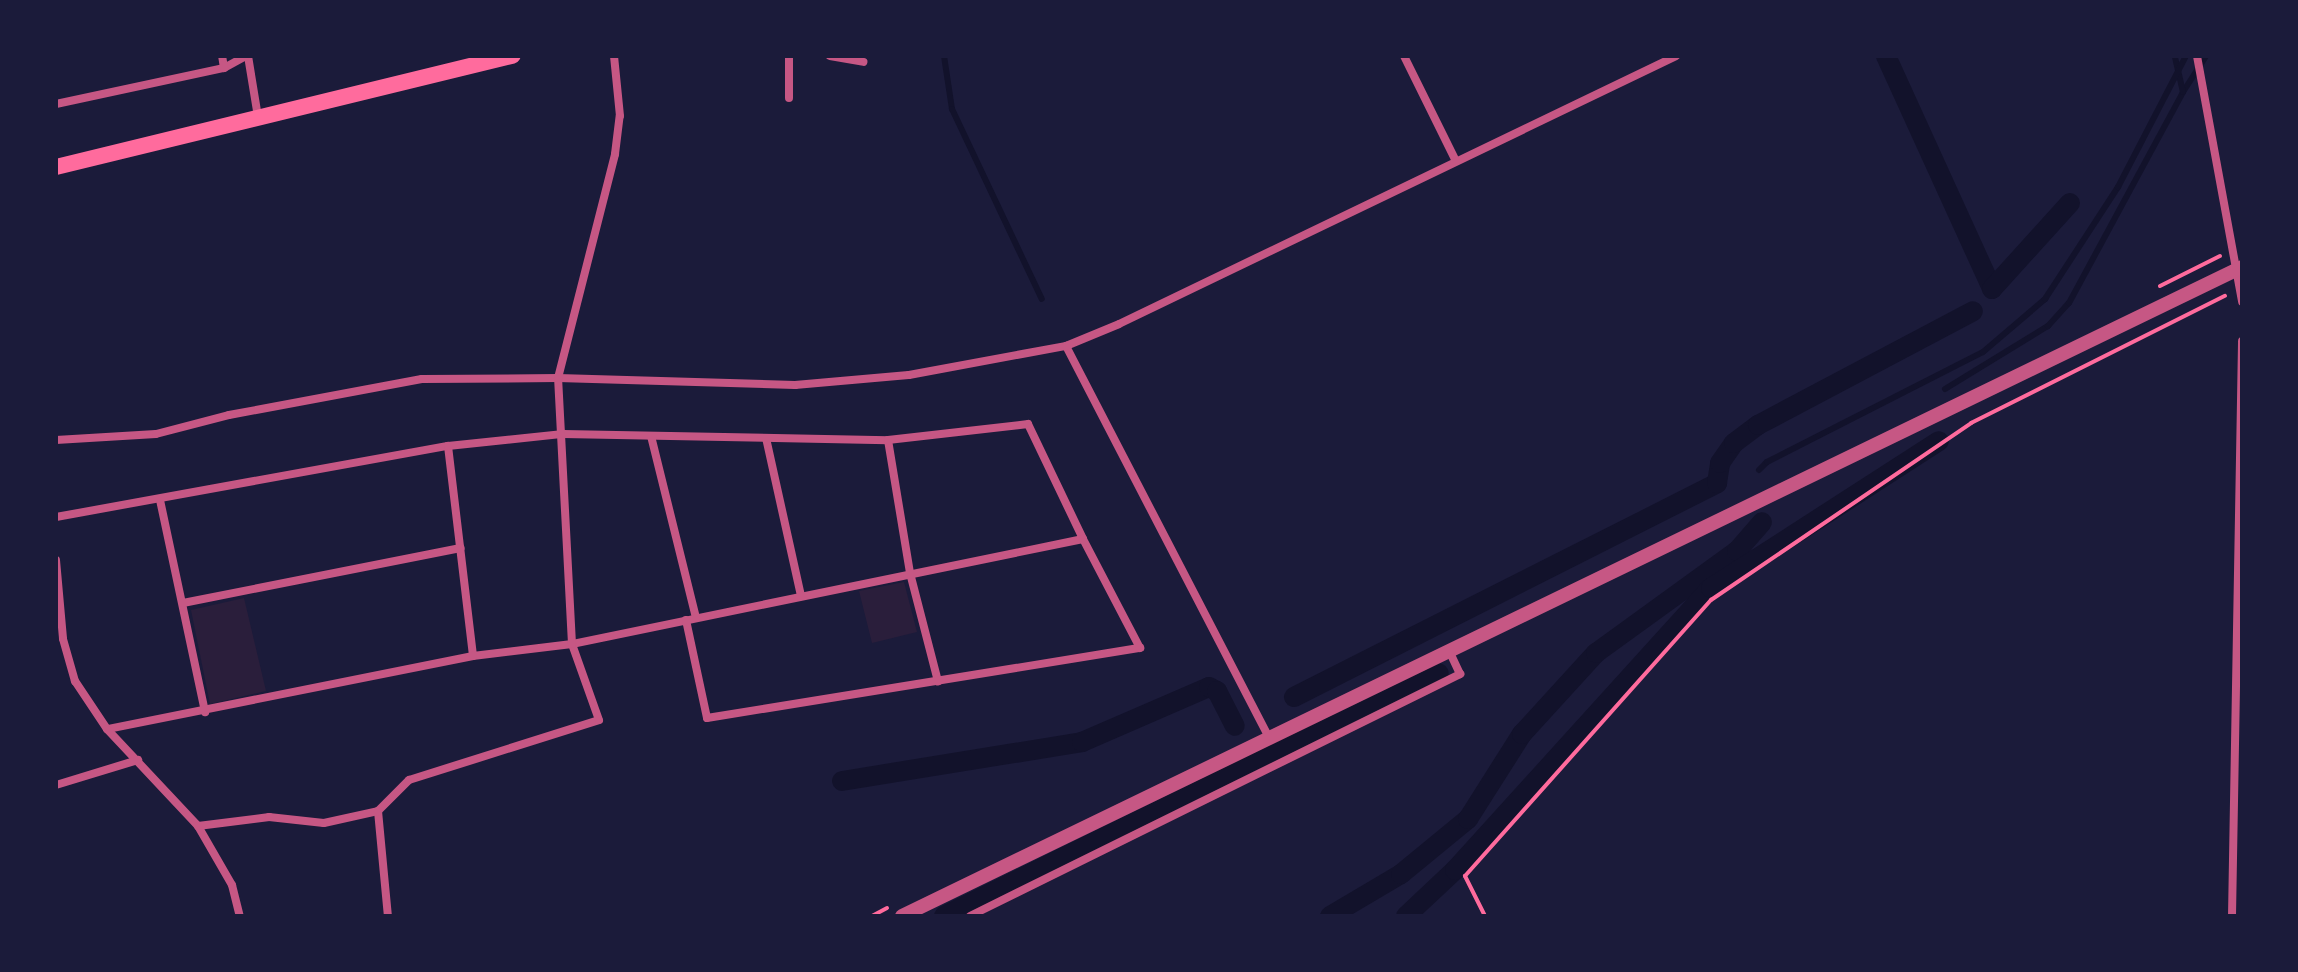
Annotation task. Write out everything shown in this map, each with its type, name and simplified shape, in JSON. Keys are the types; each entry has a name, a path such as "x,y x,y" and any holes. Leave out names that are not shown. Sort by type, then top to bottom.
{"main road":[{"path":"56,167 513,56"}],"street":[{"path":"222,56 224,68"},
{"path":"56,104 224,68 247,56 258,117"},
{"path":"198,826 269,817 324,823 378,811 409,780 599,720 572,644 558,378 615,154 620,116 614,56"},
{"path":"789,56 789,98"},
{"path":"830,56 863,62"},
{"path":"1404,56 1456,161"},
{"path":"56,440 156,434 229,415 422,379 558,378 795,385 909,375 1066,346 1676,56"},
{"path":"2198,58 2240,268 2242,302"},
{"path":"902,916 2240,268"},
{"path":"2232,916 2242,341"},
{"path":"1066,346 1269,738"},
{"path":"56,517 448,446 563,434 888,440 1028,424 1140,648 707,718 691,619 651,436"},
{"path":"766,438 801,596"},
{"path":"888,440 910,573 938,681"},
{"path":"448,446 473,656"},
{"path":"160,500 205,712"},
{"path":"107,729 205,712 473,656 572,644 1083,539"},
{"path":"183,603 461,548"},
{"path":"56,560 63,639 75,681 107,729 198,826 232,885 240,916"},
{"path":"970,916 1460,674 1449,650"},
{"path":"56,785 138,760"},
{"path":"378,811 388,916"}],"path":[{"path":"1485,916 1465,876 1711,600 1971,423 2240,289"}],"shaded area":[{"path":"904,582 917,632 872,643 859,591"},
{"path":"244,598 266,691 210,704 191,610"}],"waterway":[{"path":"944,56 952,109 1042,299"},
{"path":"1886,56 1992,289 2070,203"},
{"path":"1945,389 2048,326 2069,303 2183,92 2175,56"},
{"path":"1759,470 1767,462 1983,352 2045,299 2118,187 2186,56"},
{"path":"2183,92 2206,56"},
{"path":"1294,697 1717,483 1720,463 1734,443 1758,425 1973,311"},
{"path":"1406,916 1455,870 1711,588 1939,441"},
{"path":"1330,916 1401,874 1468,819 1522,734 1596,653 1737,551 1762,522"},
{"path":"944,916 1439,673"},
{"path":"842,781 1082,742 1209,687 1217,691 1235,726"}]}
